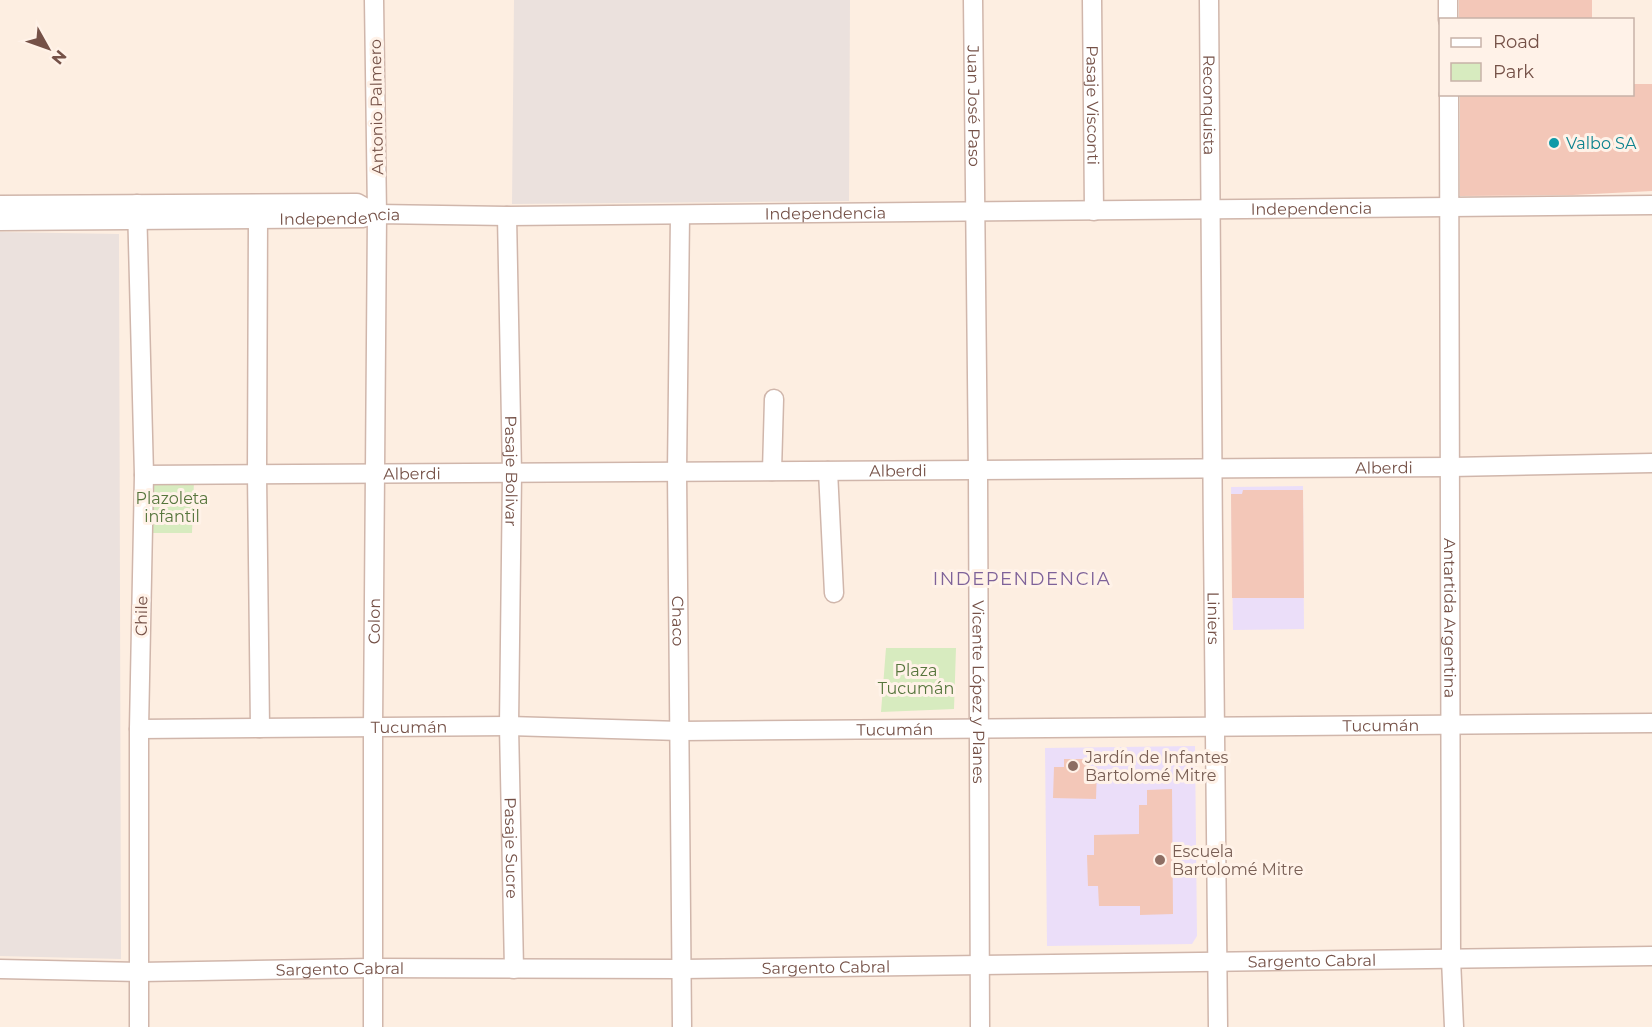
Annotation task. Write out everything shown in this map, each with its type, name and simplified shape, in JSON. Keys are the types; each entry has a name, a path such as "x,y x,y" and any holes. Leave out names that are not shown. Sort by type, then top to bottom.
{"street":[{"name":"Antonio Palmero","path":"374,0 377,214"},
{"name":"Juan José Paso","path":"973,0 975,212"},
{"name":"Pasaje Visconti","path":"1092,0 1094,211"},
{"name":"Reconquista","path":"1209,0 1210,210"},
{"path":"1448,0 1448,18"},
{"name":"Antartida Argentina","path":"1449,96 1451,959 1454,1027"},
{"path":"0,204 137,212 357,204 377,214"},
{"name":"Independencia","path":"0,220 137,212 258,218 362,218 377,214 680,215 1652,205"},
{"name":"Liniers","path":"1210,210 1218,1027"},
{"name":"Chile","path":"137,212 144,475 139,729 140,1027"},
{"name":"Vicente López y Planes","path":"975,212 980,1027"},
{"name":"Colon","path":"373,1027 377,214"},
{"name":"Chaco","path":"680,215 677,472 682,1027"},
{"name":"Pasaje Bolivar","path":"507,216 512,473 509,726"},
{"path":"258,218 257,474 261,728"},
{"path":"772,471 774,399"},
{"name":"Alberdi","path":"144,475 1652,464"},
{"path":"828,471 834,593"},
{"name":"Tucumán","path":"139,729 509,726 680,731 1652,723"},
{"name":"Pasaje Sucre","path":"509,726 514,969"},
{"name":"Sargento Cabral","path":"0,969 141,972 372,968 681,969 1652,956"}],"shaded area":[{"path":"514,0 850,0 849,201 512,204"},
{"path":"0,232 119,234 121,959 0,956"},
{"path":"1303,486 1304,629 1233,630 1231,487"},
{"path":"1195,746 1197,936 1192,944 1047,946 1045,748"}],"green space":[{"name":"Plazoleta infantil","path":"150,481 194,481 192,533 152,533"},
{"name":"Plaza Tucumán","path":"886,648 956,648 954,709 881,712"}],"building":[{"path":"1459,0 1592,0 1592,18 1459,18"},
{"name":"Valbo SA","path":"1634,84 1652,84 1652,191 1573,195 1460,196 1460,96 1634,96"},
{"path":"1243,490 1303,490 1304,598 1232,598 1231,494 1242,494"},
{"path":"1064,759 1089,759 1089,767 1097,767 1096,799 1053,798 1054,767 1064,767"},
{"path":"1172,789 1173,914 1140,915 1140,906 1099,906 1098,886 1088,886 1087,855 1094,855 1094,835 1139,834 1139,805 1147,805 1147,790"}],"place":[{"name":"Valbo SA","path":"1554,143"},
{"name":"Jardín de Infantes Bartolomé Mitre","path":"1073,766"},
{"name":"Escuela Bartolomé Mitre","path":"1160,860"}],"district":[{"name":"INDEPENDENCIA","path":"1022,579"}]}
